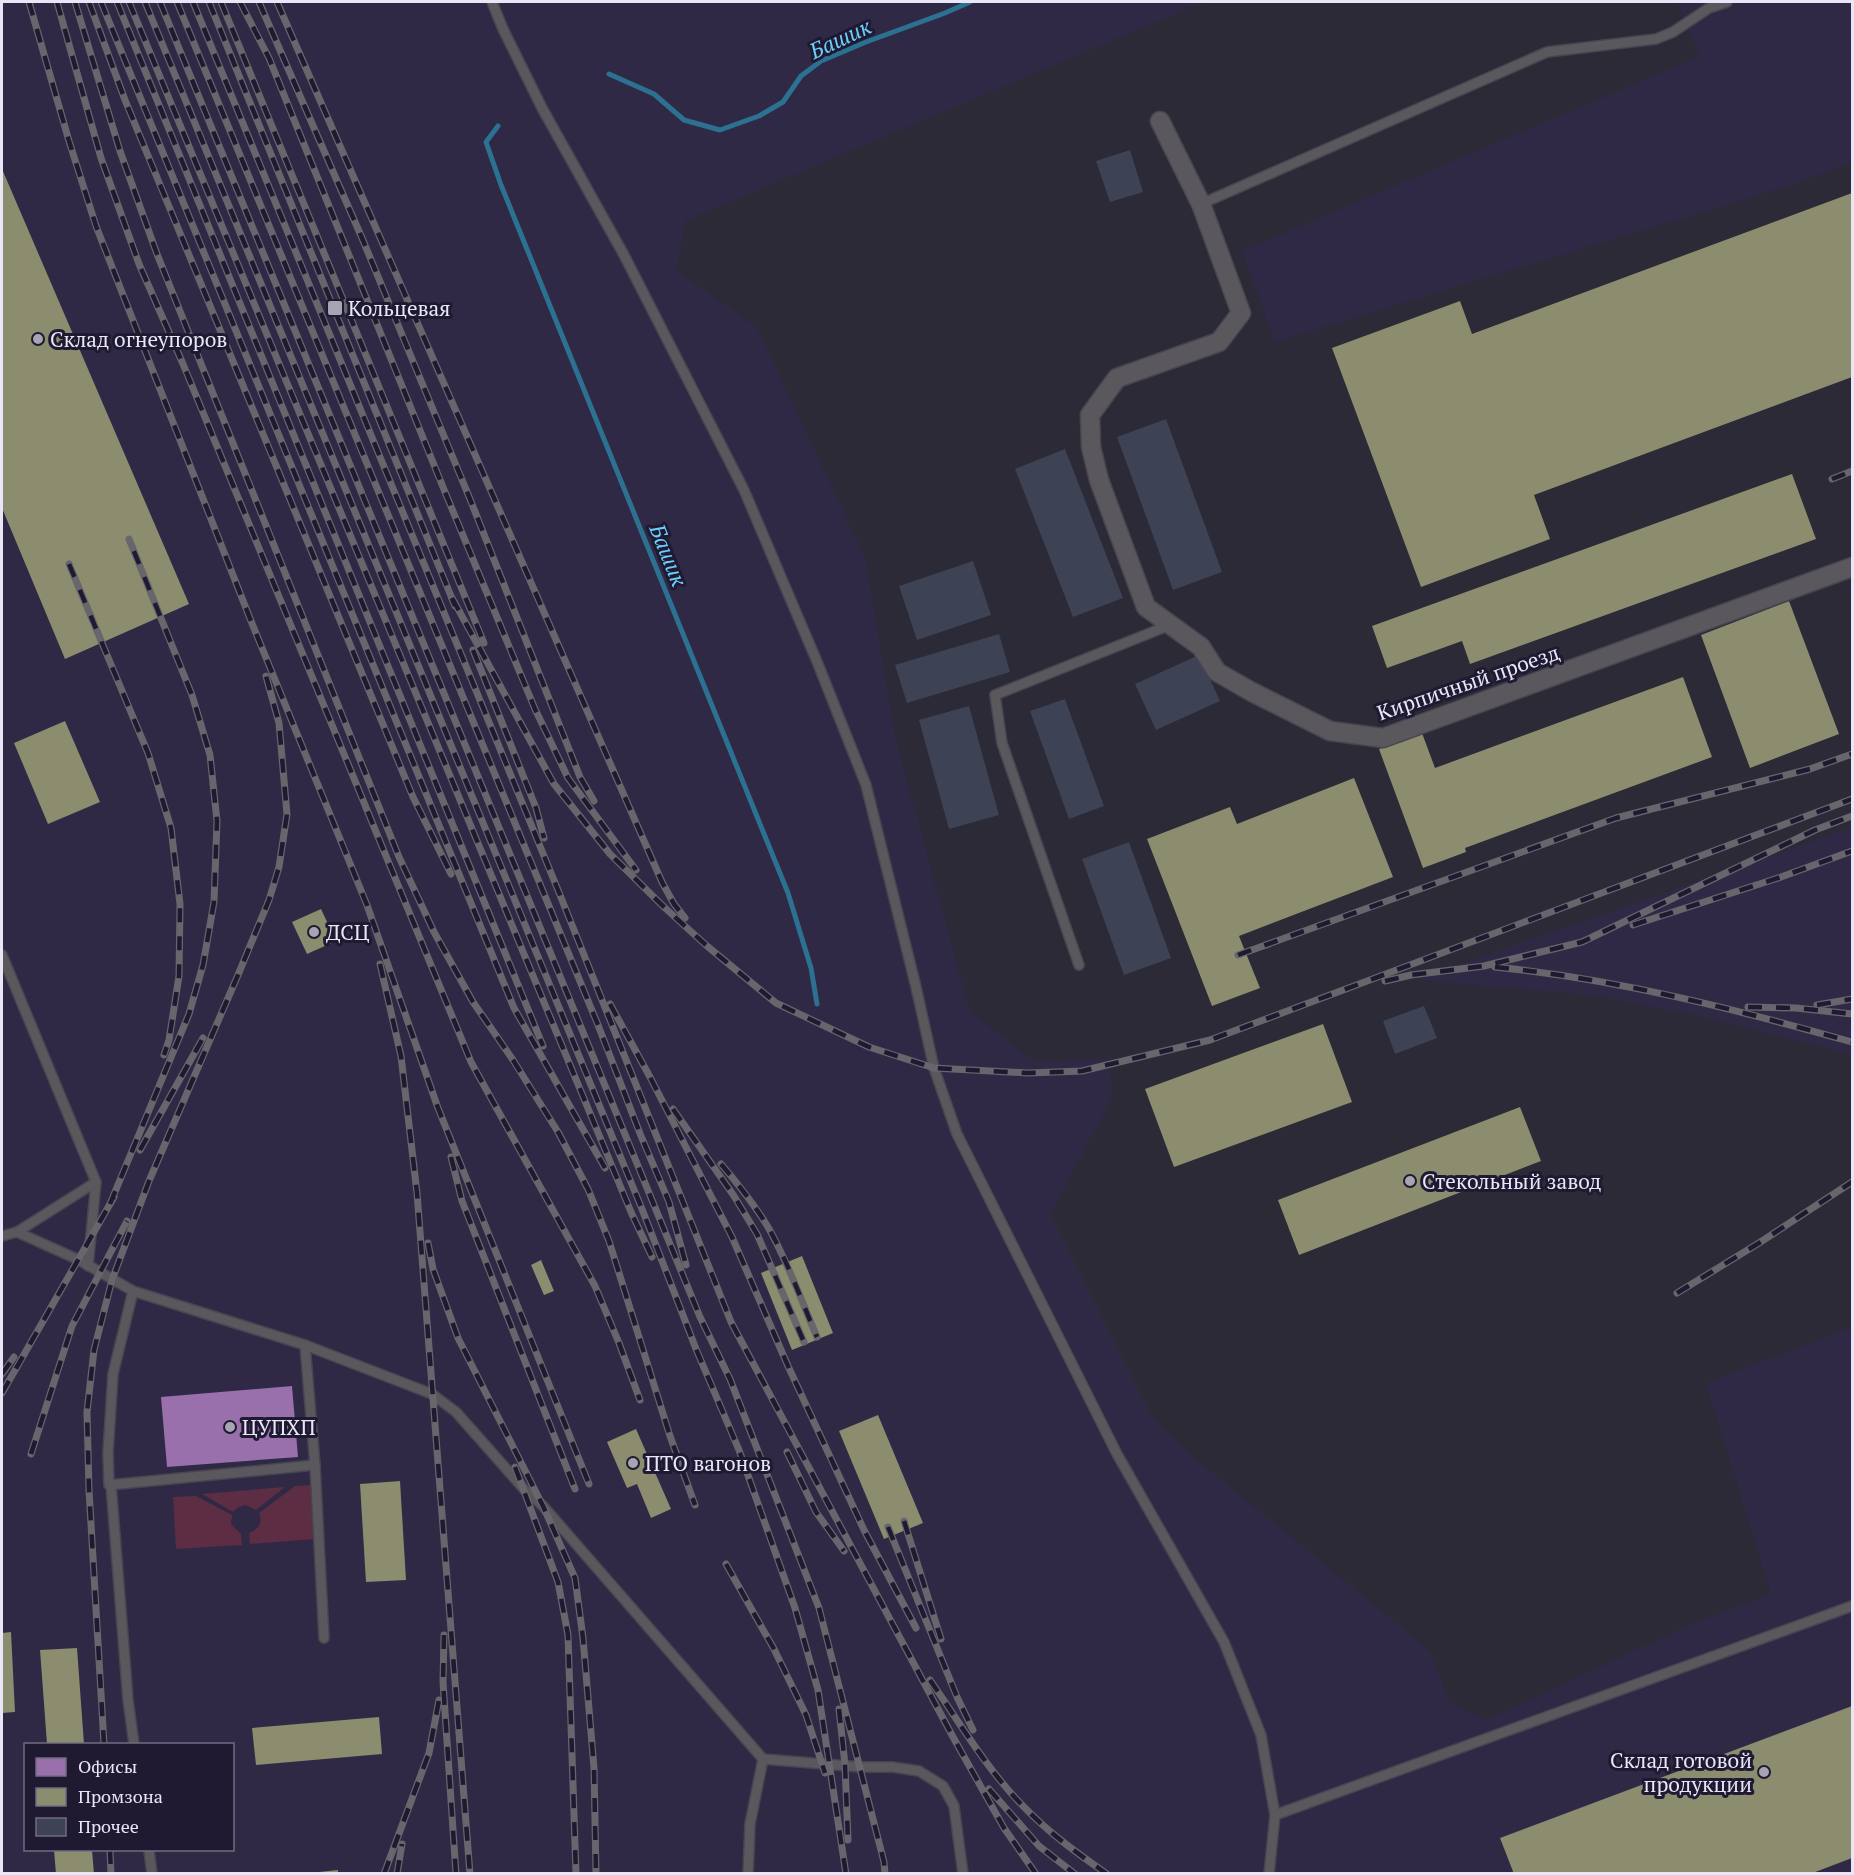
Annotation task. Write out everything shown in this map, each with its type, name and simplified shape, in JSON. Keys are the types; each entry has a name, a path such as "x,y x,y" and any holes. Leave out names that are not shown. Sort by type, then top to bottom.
{"street":[{"name":"Кирпичный проезд","path":"1160,121 1201,204 1241,313 1219,342 1117,378 1090,415 1091,447 1099,480 1146,607 1201,647 1217,672 1330,731 1383,738 1852,567"}],"lane":[{"path":"492,2 542,108 624,255 744,490 818,664 866,785 934,1068 957,1134 1117,1454 1224,1642 1261,1735 1275,1815 1269,1874"},
{"path":"1201,204 1547,52 1656,39 1673,32 1709,8 1727,2"},
{"path":"1080,965 1002,743 994,695 1170,624"},
{"path":"2,955 96,1182 88,1266"},
{"path":"2,1236 17,1232 96,1182"},
{"path":"17,1232 88,1266 133,1291 305,1345 432,1394 456,1412 524,1489 543,1506 763,1758 919,1771 943,1786 954,1806 963,1874"},
{"path":"133,1291 113,1374 108,1453 128,1700 134,1743"},
{"path":"305,1345 315,1465 324,1638"},
{"path":"111,1485 315,1465"},
{"path":"1275,1815 1852,1606"},
{"path":"748,1874 750,1824 763,1758"},
{"path":"149,1851 152,1874"}],"shaded area":[{"path":"2,2 1204,2 685,221 677,271 757,327 865,557 895,736 970,1012 1034,1061 1109,1059 1113,1095 1051,1215 1153,1419 1190,1454 1430,1651 1450,1702 1487,1720 1693,1623 1771,1594 1706,1383 1852,1327 1852,1873 2,1874"},
{"path":"1677,2 1852,2 1852,163 1789,186 1275,342 1242,251 1700,56"},
{"path":"1852,827 1852,1055 1707,1018 1591,995 1415,980"},
{"path":"312,1485 315,1539 250,1544 249,1533 259,1526 259,1513 295,1486"},
{"path":"285,1487 256,1510 245,1505 233,1512 202,1494"},
{"path":"196,1496 232,1515 231,1524 241,1534 242,1545 176,1549 173,1497"}],"building: Офисы":[{"name":"ЦУПХП","path":"292,1386 298,1457 167,1467 161,1397"}],"building: Промзона":[{"name":"Склад огнеупоров","path":"2,169 189,604 65,659 2,508"},
{"path":"1852,193 1852,377 1534,495 1550,539 1421,587 1332,348 1460,301 1472,334"},
{"path":"1792,474 1816,539 1470,664 1462,641 1387,668 1372,626"},
{"path":"1789,601 1839,734 1750,768 1701,635"},
{"path":"1683,677 1712,757 1465,848 1466,852 1423,868 1379,749 1422,733 1435,768"},
{"path":"65,721 100,802 48,824 14,743"},
{"path":"1354,778 1393,877 1239,936 1260,988 1212,1006 1147,839 1230,807 1237,824"},
{"name":"ДСЦ","path":"321,909 336,941 307,954 292,922"},
{"path":"1323,1024 1352,1102 1174,1167 1145,1089"},
{"name":"Стекольный завод","path":"1520,1107 1541,1161 1299,1255 1278,1200"},
{"path":"802,1256 833,1333 792,1350 761,1273"},
{"path":"541,1260 554,1291 544,1295 531,1265"},
{"path":"878,1415 923,1523 884,1539 839,1431"},
{"name":"ПТО вагонов","path":"636,1429 671,1509 651,1518 637,1484 627,1488 607,1442"},
{"path":"400,1481 406,1580 366,1582 360,1484"},
{"path":"11,1632 15,1712 2,1713 2,1633"},
{"path":"77,1648 84,1743 47,1743 40,1650"},
{"name":"Склад готовой продукции","path":"1852,1706 1852,1858 1810,1874 1514,1874 1500,1838"},
{"path":"379,1717 382,1754 256,1765 252,1728"},
{"path":"54,1851 92,1851 94,1874 56,1874"},
{"path":"338,1870 338,1874 319,1874 319,1872"}],"building: Прочее":[{"path":"1130,150 1143,192 1110,202 1096,161"},
{"path":"1166,419 1222,572 1173,590 1117,437"},
{"path":"1065,449 1123,598 1073,617 1015,469"},
{"path":"973,561 991,615 917,640 899,586"},
{"path":"999,634 1010,672 907,703 895,665"},
{"path":"1199,655 1220,701 1156,730 1135,684"},
{"path":"1065,699 1104,806 1069,819 1030,711"},
{"path":"969,706 999,815 949,829 919,720"},
{"path":"1129,842 1171,958 1124,975 1082,859"},
{"path":"1424,1006 1437,1038 1395,1054 1383,1021"}],"waterway":[{"name":"Башик","path":"609,74 654,94 684,120 720,130 759,116 783,102 801,76 821,61 970,2"},
{"name":"Башик","path":"498,126 486,142 501,185 788,893 811,968 817,1004"}],"railway":[{"path":"29,2 96,226 251,621 367,905 438,1108 589,1484"},
{"path":"57,2 101,158 139,264 183,364 471,1062 595,1286 640,1400"},
{"path":"75,2 120,151 157,254 399,857 434,932 473,1002 558,1132 588,1189 609,1241 670,1436 695,1505"},
{"path":"89,2 125,100 413,797 451,874"},
{"path":"101,2 514,1008 605,1168"},
{"path":"117,2 543,1046"},
{"path":"129,2 631,1212 652,1257"},
{"path":"145,2 739,1450 795,1608 818,1690 846,1874"},
{"path":"160,2 700,1317 730,1379 819,1608 884,1862 885,1874"},
{"path":"177,2 598,1025 669,1202 686,1265"},
{"path":"193,2 558,890 731,1322 953,1737 1004,1828 1036,1874"},
{"path":"209,2 455,606"},
{"path":"221,2 484,643"},
{"path":"240,2 269,58 535,709 568,778 636,870"},
{"path":"259,2 362,238 470,499 580,777 594,801"},
{"path":"277,2 662,882 685,918"},
{"path":"1832,479 1852,471"},
{"path":"110,1204 189,1014 203,965 214,902 217,821 210,755 192,695 129,539"},
{"path":"69,564 148,753 171,828 180,904 179,976 169,1040 164,1055"},
{"path":"452,598 554,784 610,854 665,908 776,1003 869,1047 934,1068 1028,1073 1082,1071 1210,1040 1852,799"},
{"path":"473,650 536,808 544,838"},
{"path":"104,1743 89,1490 87,1412 94,1350 112,1280 149,1181 238,975 269,900 279,867 287,814 279,723 266,676"},
{"path":"1238,955 1616,818 1810,769 1852,754"},
{"path":"1385,981 1411,975 1484,966 1582,942 1815,830 1852,816"},
{"path":"1633,925 1781,877 1852,851"},
{"path":"380,964 401,1056 417,1193 470,1874"},
{"path":"1495,967 1631,987 1764,1018 1852,1042"},
{"path":"1817,1005 1852,999"},
{"path":"610,1004 732,1237 788,1366 864,1530 916,1628"},
{"path":"1748,1007 1796,1008 1852,1014"},
{"path":"140,1150 203,1038"},
{"path":"673,1109 734,1196 757,1234 804,1342"},
{"path":"451,1157 462,1201 575,1489"},
{"path":"721,1164 746,1194 768,1227 788,1267 817,1337"},
{"path":"1677,1293 1852,1182"},
{"path":"2,1393 114,1197"},
{"path":"31,1454 72,1326 127,1221"},
{"path":"428,1243 433,1269 458,1338 543,1506 575,1578 583,1638 594,1768 596,1874"},
{"path":"2,1374 14,1357"},
{"path":"787,1452 816,1512 844,1551"},
{"path":"515,1467 558,1582 568,1635 576,1874"},
{"path":"904,1521 941,1639"},
{"path":"888,1527 957,1697 973,1730"},
{"path":"726,1564 774,1649 806,1715 825,1773"},
{"path":"444,1635 443,1682 456,1874"},
{"path":"930,1680 986,1762 1011,1793 1053,1834 1107,1874"},
{"path":"384,1874 429,1753 439,1700"},
{"path":"839,1709 845,1765 848,1840"},
{"path":"989,1789 1039,1846 1075,1874"},
{"path":"397,1874 402,1844"},
{"path":"110,1851 111,1874"}],"place":[{"name":"Кольцевая","path":"335,308"},
{"name":"Склад огнеупоров","path":"38,339"},
{"name":"ДСЦ","path":"314,932"},
{"name":"Стекольный завод","path":"1410,1181"},
{"name":"ЦУПХП","path":"230,1427"},
{"name":"ПТО вагонов","path":"633,1463"},
{"name":"Склад готовой продукции","path":"1764,1772"}]}
